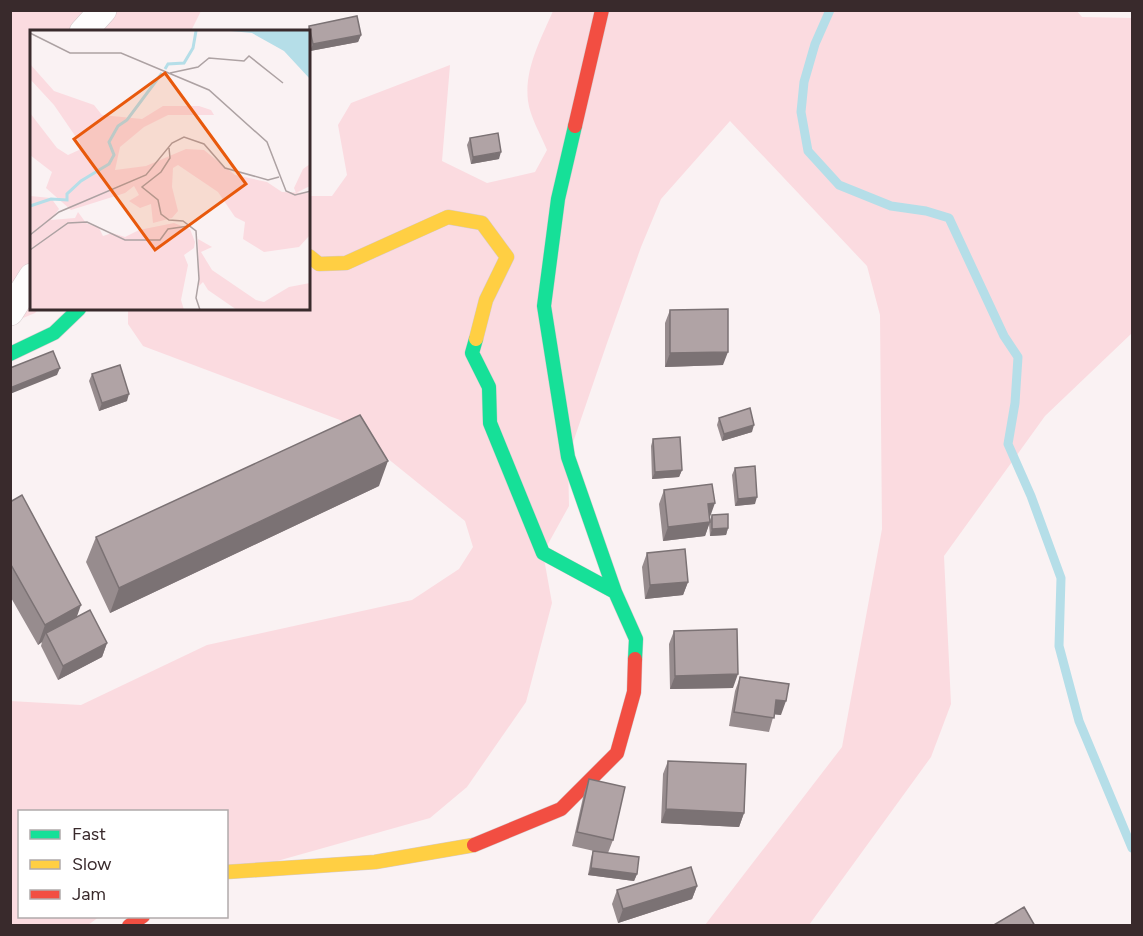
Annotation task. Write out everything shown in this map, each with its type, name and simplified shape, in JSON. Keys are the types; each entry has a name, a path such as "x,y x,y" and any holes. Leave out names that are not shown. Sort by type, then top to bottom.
{"main road":[{"path":"228,872 375,862 472,846 561,809 617,753 634,692 636,639 615,592 568,458 544,306 558,199 602,10"},
{"path":"310,257 319,264 346,263 448,217 482,223 507,257 486,300 472,353 489,387 490,423 543,553 615,592"},
{"path":"10,354 54,333 78,310"}],"street":[{"path":"85,30 103,10"},
{"path":"10,312 30,280"}],"shaded area":[{"path":"1076,10 1082,17 1132,18 1132,333 1045,416 944,556 951,704 931,757 809,925 705,925 842,747 882,529 880,315 867,266 730,121 661,199 641,247 568,457 569,506 543,553 552,603 526,702 467,787 430,818 228,875 228,810 18,810 18,918 98,918 88,925 11,925 10,701 81,705 207,645 412,600 459,569 473,547 465,521 340,420 143,346 128,324 128,310 310,310 310,196 332,196 347,175 338,125 351,103 450,65 442,161 487,183 535,172 547,150 531,113 527,89 534,54 553,11"},
{"path":"11,11 201,11 192,30 30,30 30,310 38,310 11,323"}],"building":[{"path":"357,16 361,35 313,44 309,26"},
{"path":"498,133 501,152 473,157 470,138"},
{"path":"728,309 728,352 670,353 670,310"},
{"path":"53,351 60,368 10,388 10,368"},
{"path":"120,365 129,394 102,403 92,374"},
{"path":"750,408 754,425 724,434 719,418"},
{"path":"360,415 388,461 119,588 96,537"},
{"path":"680,437 682,470 655,472 653,439"},
{"path":"755,466 757,497 738,499 735,468"},
{"path":"712,484 715,503 708,504 710,522 668,527 664,490"},
{"path":"22,495 81,605 45,625 10,563 10,502"},
{"path":"728,514 728,528 712,529 712,515"},
{"path":"685,549 688,582 650,585 647,553"},
{"path":"90,610 107,643 63,666 46,633"},
{"path":"737,629 738,674 675,676 674,631"},
{"path":"740,677 789,684 786,701 776,700 774,718 734,712"},
{"path":"668,761 746,764 744,813 666,809"},
{"path":"589,779 625,787 613,840 577,832"},
{"path":"593,851 639,857 637,874 591,868"},
{"path":"691,867 697,886 623,909 617,890"},
{"path":"1024,907 1035,926 992,926"}],"waterway":[{"path":"830,10 815,44 804,82 801,112 808,151 839,185 891,206 926,211 949,218 1004,336 1018,357 1015,403 1008,444 1031,496 1061,578 1059,646 1079,721 1132,848"}],"traffic: fast":[{"path":"575,126 558,199 544,306 568,457 615,592 636,639 635,659"},
{"path":"10,354 54,333 78,310"},
{"path":"476,339 472,353 489,387 490,423 543,553 615,592"}],"traffic: slow":[{"path":"310,257 319,264 346,263 448,217 482,223 507,257 486,300 476,339"},
{"path":"228,872 375,862 474,845"}],"traffic: jam":[{"path":"575,126 602,10"},
{"path":"474,845 561,809 617,753 634,692 635,659"},
{"path":"129,926 140,918"}]}
